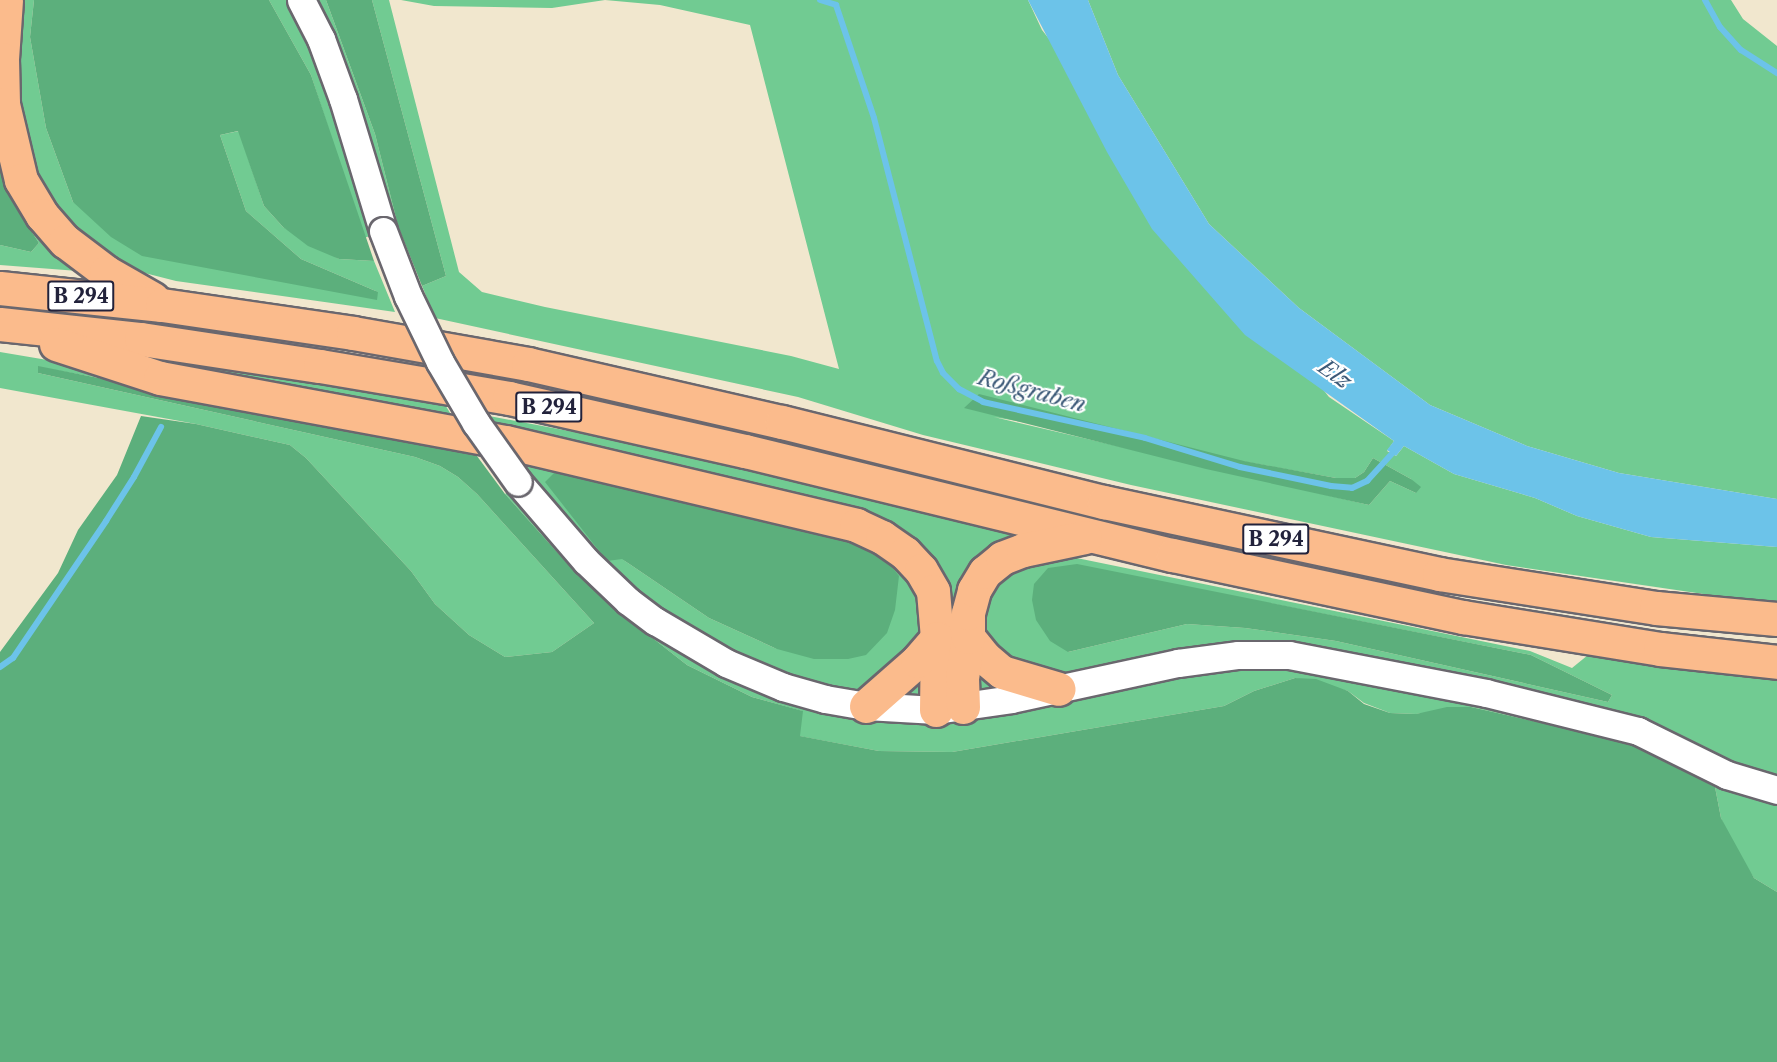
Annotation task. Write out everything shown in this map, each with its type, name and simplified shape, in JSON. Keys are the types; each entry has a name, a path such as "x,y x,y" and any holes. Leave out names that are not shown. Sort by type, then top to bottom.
{"highway":[{"path":"6,0 2,59 3,104 21,180 42,215 64,241 106,272 162,305"},
{"name":"B 294","path":"0,288 162,305 353,333 528,364 782,422 1104,502 1439,574 1656,608 1777,619"},
{"path":"0,325 160,378 506,442 856,525 882,537 904,553 921,570 933,591 952,637 984,657 1002,672 1059,689"},
{"name":"B 294","path":"0,325 186,346 509,398 745,451 1089,536 1463,617 1660,649 1777,662"},
{"name":"B 294","path":"949,709 962,678 952,637 968,613 974,590 986,572 1002,558 1023,550 1089,536"},
{"path":"866,706 917,661 952,637"}],"street":[{"path":"301,0 321,39 343,99 383,231 408,296 440,362 476,423 518,482 586,561 628,601 655,621 726,663 783,687 866,706 949,709 1213,658 1238,655 1289,655 1486,693 1638,731 1727,775 1777,790"}],"green space":[{"path":"0,0 34,0 30,37 46,128 73,202 378,292 301,259 246,211 220,135 239,131 264,206 283,227 339,259 374,261 395,312 176,281 125,268 78,271 0,265 0,245 31,252 39,243 15,206 0,168"},
{"path":"34,0 269,0 311,75 374,261 339,259 308,246 283,227 264,206 238,131 220,135 246,211 301,259 378,292 377,300 142,256 111,237 73,202 46,128 30,37"},
{"path":"269,0 326,0 375,134 398,226 364,238 311,75"},
{"path":"326,0 372,0 446,276 422,286 398,226 375,134"},
{"path":"372,0 389,0 459,272 482,292 545,307 791,356 839,369 750,25 660,5 605,0 1028,0 1042,30 1329,397 1394,441 1387,451 1396,456 1404,446 1454,474 1535,498 1577,516 1651,537 1777,547 1777,602 1731,598 1506,565 1131,485 923,435 798,397 435,318 422,286 446,276","holes":["994,417 1336,478 1355,478 1364,472 1373,458 1411,479 1416,493 1390,481 1369,505"]},
{"path":"401,0 605,0 552,8 434,6"},
{"path":"1088,0 1731,0 1743,19 1777,46 1777,499 1619,473 1527,446 1430,405 1299,308 1209,224 1118,75"},
{"path":"0,168 15,206 39,243 31,252 0,245"},
{"path":"0,352 71,364 143,356 444,403 455,421 156,388 38,367 38,373 415,457 440,466 458,477 477,494 594,623 552,652 505,657 469,635 435,604 411,571 306,458 290,445 196,424 0,388"},
{"path":"38,366 474,452 505,494 575,572 613,607 687,665 752,697 803,711 800,736 879,751 952,752 1224,706 1254,691 1295,678 1316,679 1348,691 1364,704 1390,713 1416,714 1447,707 1471,707 1639,745 1715,787 1721,818 1754,878 1777,892 1777,1062 0,1062 0,652 58,573 78,530 117,475 141,416 196,424 290,445 306,458 411,571 435,604 469,635 505,657 552,652 594,623 477,494 458,477 440,466 415,457 38,373"},
{"path":"979,394 1244,461 1336,478 1355,478 1364,472 1373,458 1421,487 1416,493 1390,481 1369,505 1206,469 964,408"},
{"path":"489,416 622,441 845,491 1022,537 1062,555 1530,651 1572,668 1588,655 1777,678 1777,892 1754,878 1732,846 1721,818 1715,787 1639,745 1471,707 1416,714 1390,713 1364,703 1348,691 1295,678 1254,691 1224,706 952,752 879,751 799,736 802,711 752,697 687,665 613,607 575,572 505,494 529,474","holes":["622,559 777,649 709,618","1077,565 1531,655 1612,695 1608,702 1336,641 1245,628 1187,624 1068,652"]},
{"path":"559,468 874,544 899,576 895,610 887,633 866,655 848,659 814,659 777,649 709,618 622,559 607,561 545,482"},
{"path":"1077,564 1531,655 1612,695 1608,702 1336,641 1245,628 1187,624 1068,652 1050,641 1036,620 1032,600 1034,584 1048,568"}],"water":[{"name":"Elz","path":"1028,0 1088,0 1118,75 1209,224 1299,308 1430,405 1527,446 1619,473 1777,499 1777,547 1651,537 1577,516 1535,498 1454,474 1404,446 1396,456 1387,450 1394,441 1245,335 1152,229 1107,152"}],"waterway":[{"name":"Roßgraben","path":"820,0 836,5 874,118 937,361 943,373 959,389 983,402 1145,438 1240,467 1331,486 1352,488 1367,481 1398,447"},
{"path":"1705,0 1720,27 1741,50 1777,73"},
{"path":"0,667 13,658 106,521 134,477 161,427"}]}
